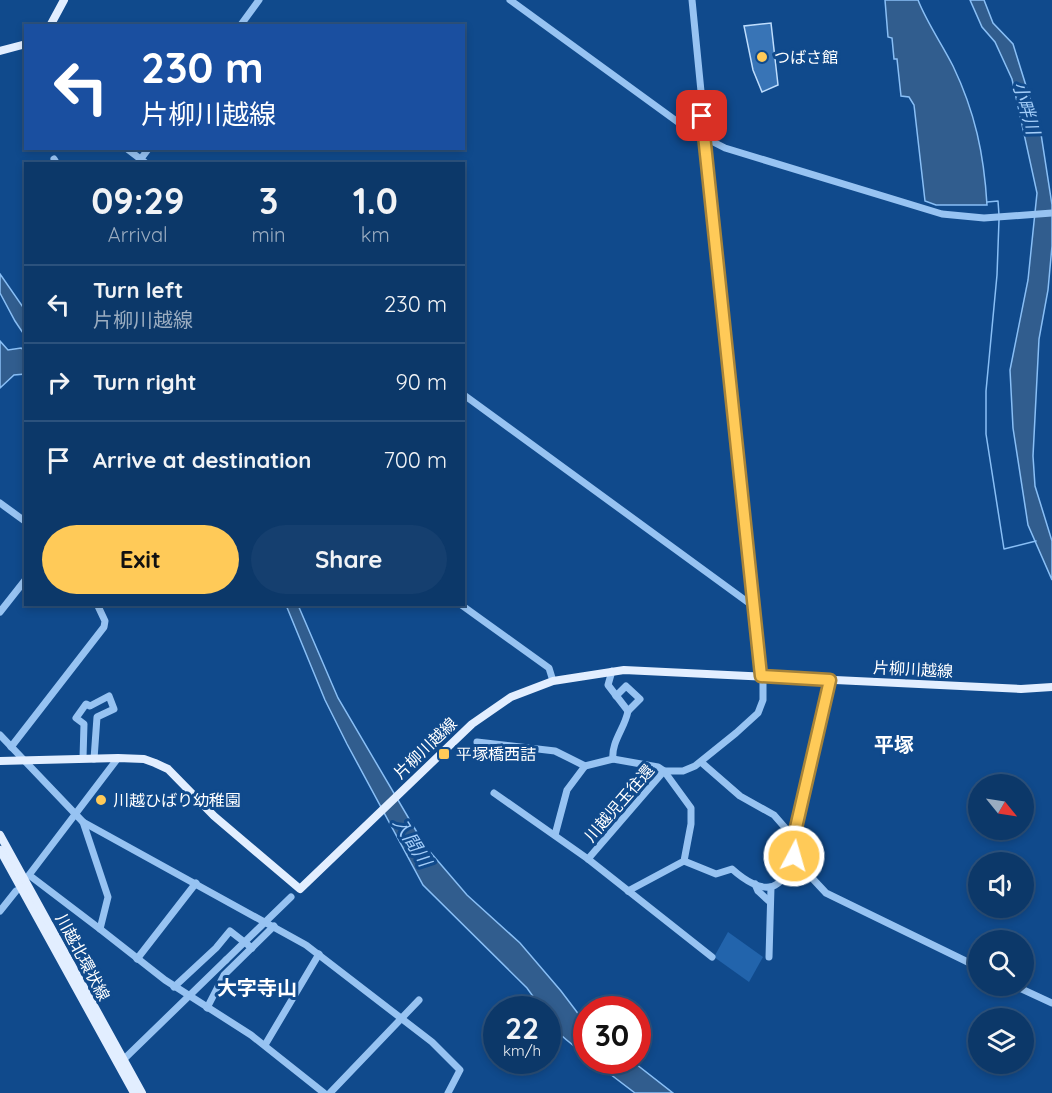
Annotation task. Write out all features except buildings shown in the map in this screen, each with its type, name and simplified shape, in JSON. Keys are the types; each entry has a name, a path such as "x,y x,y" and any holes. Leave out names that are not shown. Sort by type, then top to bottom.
{"main road":[{"path":"51,24 64,0"},
{"path":"4,50 24,45"},
{"name":"片柳川越線","path":"300,889 467,728 492,709 525,690 553,681 612,671 1021,689 1052,687"},
{"path":"0,761 83,758 144,759 168,769 214,816 300,889"},
{"name":"川越北環状線","path":"0,835 134,1093"},
{"name":"川越北環状線","path":"0,850 119,1063 142,1093"}],"street":[{"path":"241,24 259,0"},
{"path":"510,0 679,123 725,148 930,211 972,218 1052,213"},
{"name":"川越児玉往還","path":"588,859 664,771 683,771 702,762 758,713 763,700 704,137 692,0"},
{"path":"128,150 141,162"},
{"path":"465,397 753,606"},
{"path":"0,504 24,521"},
{"path":"0,612 24,582"},
{"path":"11,747 104,627 104,619 98,606"},
{"path":"463,606 549,668 553,681"},
{"path":"612,671 608,685 628,711"},
{"path":"830,680 794,838 794,856 798,863 833,897 968,963"},
{"path":"613,759 613,751 625,725 628,711 640,699 626,686 616,696"},
{"path":"83,758 84,724 76,718 86,704 90,706 109,696 114,708 97,717 94,759"},
{"path":"0,735 83,822 274,926 319,954 432,1042 460,1070 452,1092"},
{"path":"477,742 555,751 585,766"},
{"path":"118,758 29,875 174,987 265,1045 324,1093"},
{"path":"555,835 567,790 585,766 613,759 653,766 664,771 691,808 691,824 684,861"},
{"path":"702,762 740,796 774,815 794,838"},
{"path":"494,793 588,859 712,957"},
{"path":"83,822 108,897 100,929"},
{"path":"684,861 716,874 732,869"},
{"path":"628,891 684,861"},
{"path":"725,861 732,869 755,884 771,887 776,885 798,863"},
{"path":"137,959 196,883"},
{"path":"755,884 758,891 770,902"},
{"path":"769,957 771,887"},
{"path":"119,1063 300,889"},
{"path":"0,911 16,891"},
{"path":"207,1008 224,975 274,926"},
{"path":"174,987 216,948 230,931 252,948"},
{"path":"265,1045 319,954"},
{"path":"1034,995 1052,1003"},
{"path":"330,1093 419,1000"}],"shaded area":[{"path":"728,932 763,957 749,982 714,957"}],"water":[{"path":"885,0 918,0 953,66 973,117 984,168 987,205 936,205 925,201 914,105 909,97 901,96 897,59 894,59 892,38 888,37"},
{"name":"小畔川","path":"970,0 984,0 993,23 1013,44 1041,134 1052,205 1052,246 1048,290 1039,339 1033,456 1035,486 1052,541 1052,580 1028,525 1013,428 1010,370 1028,280 1037,193 1012,79 995,42 982,27"},
{"path":"0,274 24,309 24,334 15,321 0,293"},
{"path":"0,341 8,350 21,348 24,350 24,374 14,375 0,388"},
{"name":"入間川","path":"286,606 298,606 338,698 425,846 467,895 520,943 573,1007 573,1045 561,1035 561,996 533,996 423,885 325,700"},
{"path":"610,1074 649,1074 673,1093 635,1093"}],"waterway":[{"path":"987,202 998,201 999,215"},
{"path":"999,220 997,275 986,391 986,434 1004,549 1036,541"}],"place":[{"name":"つばさ館","path":"762,57"},
{"name":"平塚橋西詰","path":"444,754"},
{"name":"川越ひばり幼稚園","path":"101,800"}],"district":[{"name":"平塚","path":"894,745"},
{"name":"大字寺山","path":"257,988"}],"route":[{"path":"702,116 761,676 830,680 792,845 794,856"}]}
